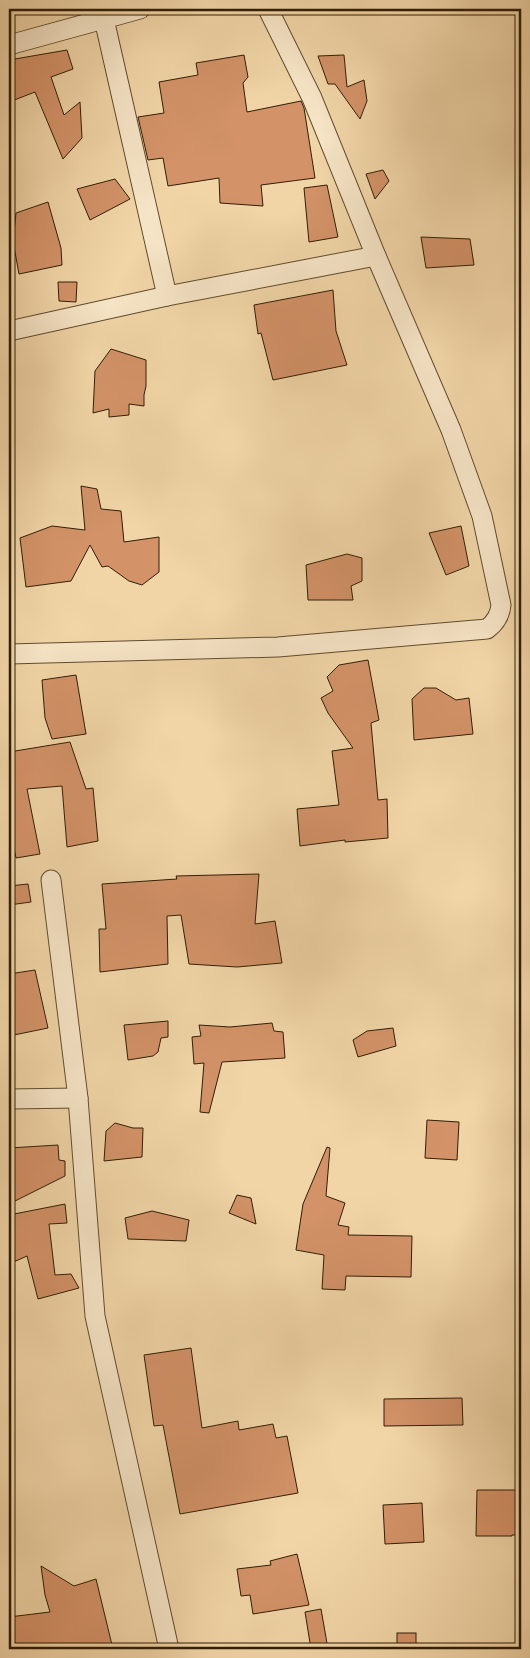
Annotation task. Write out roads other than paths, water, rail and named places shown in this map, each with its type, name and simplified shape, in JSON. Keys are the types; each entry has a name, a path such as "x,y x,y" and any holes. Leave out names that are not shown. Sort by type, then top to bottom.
{"street":[{"path":"9,45 140,9"},
{"path":"9,654 278,647 487,629 498,618 501,605 482,516 452,430 376,256 312,98 268,9"},
{"path":"104,19 167,296"},
{"path":"9,332 167,296 376,256"},
{"path":"50,880 78,1098 95,1316 169,1649"},
{"path":"9,1100 78,1098"}]}
